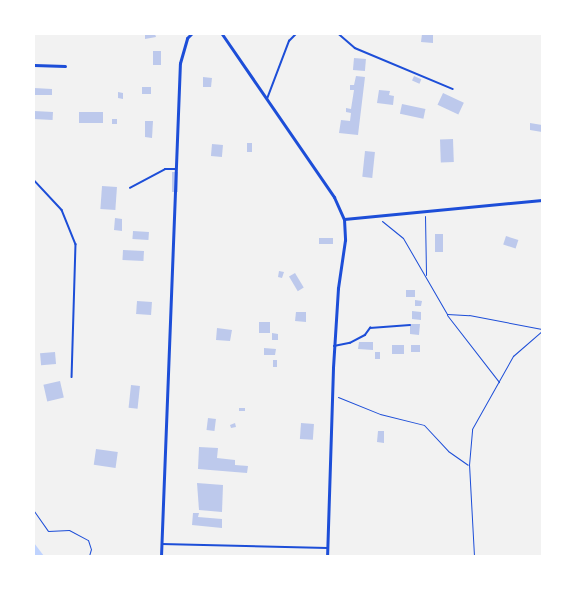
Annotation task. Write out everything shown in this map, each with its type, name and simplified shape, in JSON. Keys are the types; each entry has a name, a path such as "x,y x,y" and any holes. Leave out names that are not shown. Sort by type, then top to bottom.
{"street":[{"path":"161,556 180,63 187,38 191,34"},
{"path":"222,34 334,197 344,219 346,240 338,288 334,346 326,556"},
{"path":"34,65 65,66"},
{"path":"344,219 542,200"}],"lane":[{"path":"266,99 289,41 296,34"},
{"path":"339,34 355,48 453,89"},
{"path":"130,188 165,169 176,169"},
{"path":"34,180 62,210 76,244 72,377"},
{"path":"334,346 355,340 365,335 370,328 410,325"},
{"path":"162,544 327,548"}],"path":[{"path":"425,211 426,275"},
{"path":"378,216 403,238 426,275 447,314 500,382"},
{"path":"447,314 469,315 542,330"},
{"path":"474,556 469,465 472,429 500,382 513,356 542,330"},
{"path":"332,395 380,414 424,425 448,451 469,465"},
{"path":"34,511 48,531 70,530 88,540 91,549 89,556"}],"water":[{"path":"34,543 44,556 34,556"}],"building":[{"path":"145,34 155,34 156,37 145,39"},
{"path":"422,34 433,34 433,43 421,42"},
{"path":"153,51 161,51 161,65 153,65"},
{"path":"354,58 366,59 365,71 353,70"},
{"path":"356,76 365,77 358,135 339,133 341,120 350,121 351,113 346,112 346,108 351,109 354,90 350,90 350,85 354,85"},
{"path":"414,76 421,79 419,84 412,81"},
{"path":"203,77 212,78 211,87 203,87"},
{"path":"142,87 151,87 151,94 142,94"},
{"path":"34,88 52,89 52,95 34,95"},
{"path":"379,90 390,91 389,95 394,96 393,105 377,103"},
{"path":"118,92 123,93 123,99 118,98"},
{"path":"443,93 464,103 458,115 438,105"},
{"path":"402,104 425,109 423,119 400,114"},
{"path":"34,111 53,112 53,120 34,119"},
{"path":"79,112 103,112 103,123 79,123"},
{"path":"112,119 117,119 117,124 112,124"},
{"path":"145,121 153,121 152,138 145,137"},
{"path":"530,123 542,125 542,132 530,130"},
{"path":"440,139 453,139 454,162 441,162"},
{"path":"247,143 252,143 252,152 247,152"},
{"path":"212,144 223,145 222,157 211,156"},
{"path":"365,151 375,152 372,178 362,177"},
{"path":"172,172 178,172 178,192 172,192"},
{"path":"102,186 117,187 115,210 100,209"},
{"path":"115,218 122,219 122,231 114,230"},
{"path":"133,231 149,232 148,240 132,239"},
{"path":"435,234 443,234 443,252 435,252"},
{"path":"506,236 518,240 516,249 503,245"},
{"path":"319,238 333,238 333,244 319,244"},
{"path":"123,250 144,251 143,261 122,260"},
{"path":"279,271 284,272 282,278 278,277"},
{"path":"295,273 304,288 298,291 289,277"},
{"path":"406,290 415,290 415,297 406,297"},
{"path":"415,300 422,301 421,306 415,306"},
{"path":"137,301 152,302 151,315 136,314"},
{"path":"412,311 421,312 421,320 412,319"},
{"path":"296,312 306,312 306,322 295,321"},
{"path":"259,322 270,322 270,333 259,333"},
{"path":"410,324 420,324 419,335 410,334"},
{"path":"217,328 232,330 230,341 216,340"},
{"path":"272,333 278,334 278,340 272,340"},
{"path":"359,342 373,342 373,350 358,349"},
{"path":"392,345 404,345 404,354 392,354"},
{"path":"411,345 420,345 420,352 411,352"},
{"path":"264,348 276,349 275,355 264,355"},
{"path":"55,352 56,364 41,365 40,353"},
{"path":"375,352 380,352 380,359 375,359"},
{"path":"273,360 277,360 277,367 273,367"},
{"path":"60,381 64,398 47,401 43,385"},
{"path":"131,385 140,386 138,409 129,408"},
{"path":"239,408 245,408 245,411 239,411"},
{"path":"208,418 216,419 214,431 207,430"},
{"path":"235,423 236,427 231,428 230,425"},
{"path":"301,423 314,424 313,440 300,439"},
{"path":"378,431 384,431 384,443 377,442"},
{"path":"199,447 218,448 217,458 235,460 235,465 248,466 247,473 198,469"},
{"path":"96,449 118,452 116,468 94,465"},
{"path":"197,483 223,485 222,512 199,510"},
{"path":"193,513 199,513 198,517 222,519 222,528 192,525"}]}
